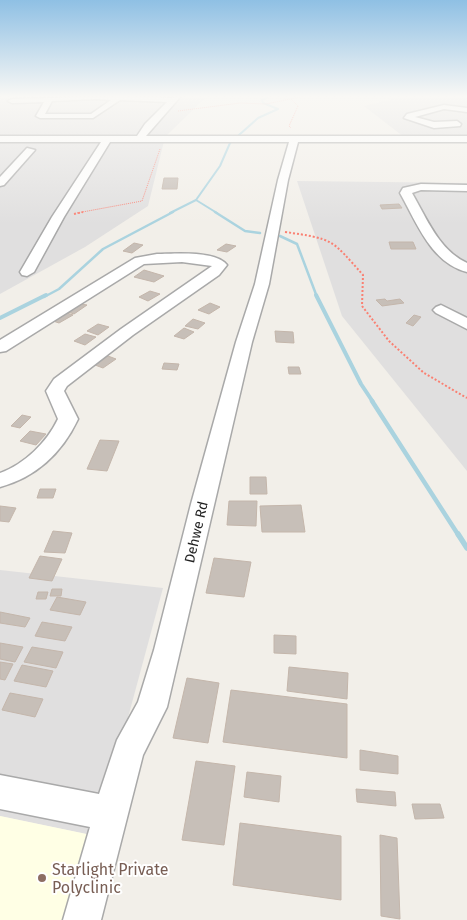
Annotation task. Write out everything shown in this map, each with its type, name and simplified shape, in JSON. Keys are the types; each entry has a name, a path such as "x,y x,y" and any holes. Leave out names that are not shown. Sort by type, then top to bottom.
{"street":[{"path":"27,272 58,217 107,139"},
{"path":"227,139 467,139"},
{"name":"Dehwe Rd","path":"82,920 109,813 128,751 152,707 168,650 202,504 244,342 262,284 294,140"},
{"path":"0,183 30,150"},
{"path":"467,188 421,187 408,190 406,193 440,251 450,260 467,268"},
{"path":"0,347 140,261 163,258 212,261 220,265 214,272 127,332 60,383 55,391 68,419 62,432 34,464 17,475 0,480"},
{"path":"441,310 467,324"},
{"path":"0,792 109,813"}],"path":[{"path":"58,217 142,201 160,149 159,146"},
{"path":"273,231 322,237 333,242 363,275 362,306 389,341 424,372 467,398"}],"shaded area":[{"path":"0,139 165,139 148,206 85,247 0,294"},
{"path":"297,181 467,183 467,471 342,316"},
{"path":"0,570 163,588 96,836 0,816"},
{"name":"Starlight Private Polyclinic","path":"0,816 96,836 73,920 0,920"}],"building":[{"path":"164,178 178,178 177,189 162,189"},
{"path":"399,204 402,208 382,209 380,205"},
{"path":"389,242 413,242 416,249 391,249"},
{"path":"134,243 143,245 132,253 123,251"},
{"path":"226,244 236,246 227,252 217,250"},
{"path":"144,270 164,276 154,282 134,277"},
{"path":"150,291 160,294 148,301 139,297"},
{"path":"385,299 387,301 400,299 404,303 382,306 376,300"},
{"path":"210,303 220,307 209,314 198,310"},
{"path":"81,304 87,305 74,314 68,312"},
{"path":"67,313 73,315 59,323 53,321"},
{"path":"414,315 421,317 413,326 406,323"},
{"path":"193,319 205,323 198,329 185,326"},
{"path":"98,324 109,327 98,335 87,331"},
{"path":"184,328 194,332 184,339 174,336"},
{"path":"275,331 293,332 294,343 276,342"},
{"path":"85,334 96,337 85,345 74,341"},
{"path":"108,356 116,359 103,368 95,365"},
{"path":"164,363 179,364 177,370 162,369"},
{"path":"288,367 299,367 301,374 289,374"},
{"path":"22,415 31,417 20,428 11,426"},
{"path":"30,431 46,434 36,445 20,441"},
{"path":"100,440 119,441 107,471 87,469"},
{"path":"250,477 266,477 267,494 250,494"},
{"path":"40,489 56,489 53,498 37,498"},
{"path":"229,501 257,501 256,526 227,525"},
{"path":"301,505 305,532 262,532 260,506"},
{"path":"0,506 16,508 9,522 0,521"},
{"path":"53,531 72,533 65,553 44,552"},
{"path":"40,556 62,559 52,581 29,578"},
{"path":"214,558 251,562 244,597 206,593"},
{"path":"52,589 62,589 61,596 50,596"},
{"path":"38,592 48,592 46,599 36,599"},
{"path":"57,597 86,602 80,615 50,610"},
{"path":"0,612 30,618 25,627 0,623"},
{"path":"42,622 72,627 65,641 35,636"},
{"path":"274,635 296,636 296,654 274,653"},
{"path":"0,643 23,647 15,662 0,659"},
{"path":"32,647 63,652 56,668 24,662"},
{"path":"0,662 13,664 5,680 0,679"},
{"path":"22,665 53,671 46,687 14,681"},
{"path":"289,667 348,673 347,699 287,691"},
{"path":"187,678 219,683 208,743 173,738"},
{"path":"231,690 347,704 347,758 223,742"},
{"path":"10,693 43,699 35,717 2,710"},
{"path":"360,750 398,756 398,774 360,770"},
{"path":"196,761 235,766 224,845 182,840"},
{"path":"247,772 281,776 279,802 244,797"},
{"path":"356,789 395,792 396,806 357,802"},
{"path":"412,804 440,804 444,818 415,819"},
{"path":"240,823 341,836 341,900 233,885"},
{"path":"380,835 397,838 400,919 381,916"}],"waterway":[{"path":"196,200 220,166 230,143 235,139"},
{"path":"170,213 196,200"},
{"path":"196,200 217,213"},
{"path":"44,297 59,289 103,249 173,212"},
{"path":"215,212 245,231 260,233"},
{"path":"280,236 297,244 317,297"},
{"path":"0,318 46,295"},
{"path":"317,297 361,384 373,402"},
{"path":"372,401 459,536"},
{"path":"458,534 467,548"}],"place":[{"name":"Starlight Private Polyclinic","path":"42,878"}]}
